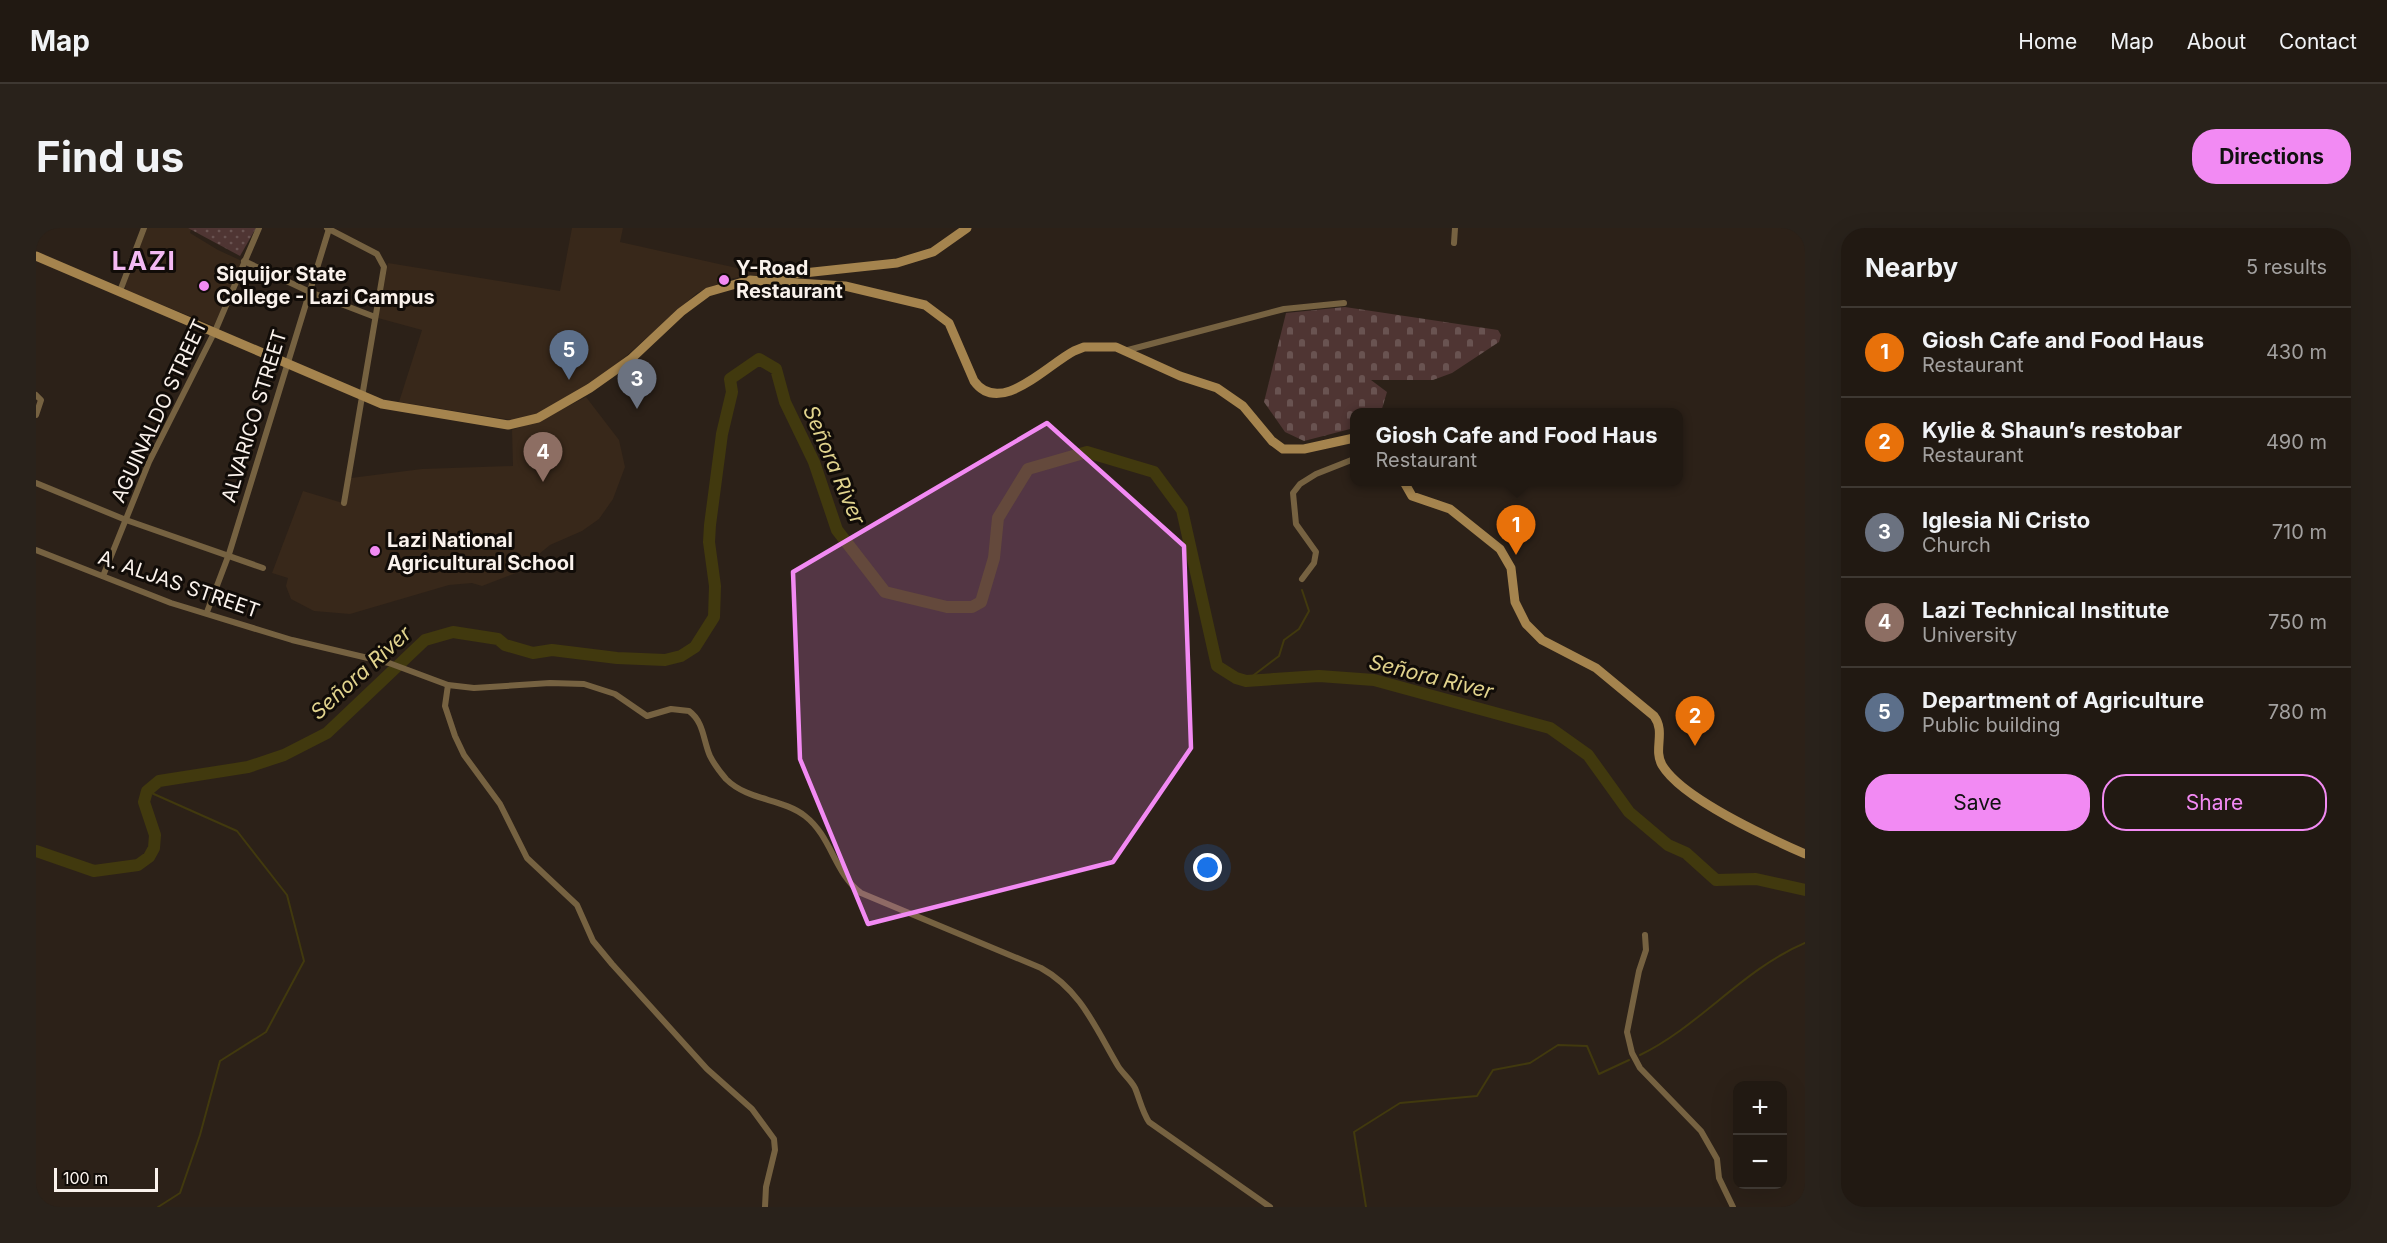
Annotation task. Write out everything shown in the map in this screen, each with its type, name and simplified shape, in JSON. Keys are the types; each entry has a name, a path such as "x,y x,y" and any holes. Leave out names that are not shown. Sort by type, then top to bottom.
{"main road":[{"path":"772,280 784,275 897,263 933,252 967,228"},
{"path":"36,256 382,404 508,425 526,423 613,373 681,312 708,292 750,280 772,280 845,286 924,305 949,323 974,381 980,388 993,394 1017,389 1058,360 1084,348 1108,346 1128,350 1180,376 1217,388 1243,406 1272,441 1283,449 1304,449 1350,439"},
{"path":"1406,486 1412,496 1450,508 1500,549 1511,568 1518,610 1542,640 1596,668 1654,717 1660,726 1661,762 1673,778 1705,802 1805,854"}],"street":[{"path":"120,291 144,228"},
{"name":"AGUINALDO STREET","path":"103,576 149,462 214,332 259,228"},
{"path":"328,228 377,254 384,267 360,396 344,503"},
{"name":"ALVARICO STREET","path":"207,612 229,554 328,228"},
{"path":"1454,243 1455,228"},
{"path":"244,261 310,292 375,317"},
{"path":"1128,350 1284,309 1344,303"},
{"path":"36,415 38,397"},
{"path":"1302,579 1314,563 1316,552 1296,524 1293,494 1300,484 1350,461"},
{"path":"36,483 126,520 229,554 263,568"},
{"name":"A. ALJAS STREET","path":"36,550 171,603 313,645 388,663 448,685 474,688 550,683 584,684 615,694 647,716 671,709 689,711 700,723 711,759 728,780 747,792 796,810 807,818 825,836 846,880 861,893 1041,968 1061,981 1097,1024 1120,1069 1134,1088 1141,1109 1149,1122 1270,1207"},
{"path":"448,685 445,706 453,732 464,755 500,804 527,858 577,905 593,941 612,964 707,1070 752,1109 774,1139 775,1150 766,1187 765,1207"},
{"path":"1645,935 1646,950 1639,971 1627,1032 1632,1053 1640,1068 1701,1131 1717,1159 1719,1178 1733,1207"}],"highlighted area":[{"path":"1047,423 1184,546 1191,748 1113,862 868,924 800,759 793,572"}],"shaded area":[{"path":"147,228 191,229 190,233 242,261 214,326 126,290 125,285"},
{"path":"572,228 623,228 620,242 768,275 749,275 729,279 697,293 599,380 530,418 517,421 399,402 422,330 378,318 388,263 560,291"},
{"path":"586,397 619,440 625,467 613,499 599,519 582,531 550,545 516,573 482,586 472,583 449,585 350,614 314,611 291,599 286,586 288,578 272,573 303,491 346,504 351,478 422,469 513,466 512,430 543,419"}],"green space":[{"path":"188,228 256,228 240,256"},
{"path":"1345,307 1498,330 1501,335 1499,342 1452,373 1433,380 1371,380 1387,392 1382,408 1350,408 1350,429 1304,441 1285,432 1264,402 1286,313"}],"waterway":[{"name":"Señora River","path":"36,851 94,871 138,865 149,857 154,848 155,835 144,802 147,791 159,781 248,767 284,755 327,733 425,640 453,632 498,639 505,645 533,653 552,650 617,658 665,660 681,656 695,647 714,617 715,586 709,542 710,525 722,434 732,392 730,379 759,359 776,369 785,402 814,462 837,530 885,592 947,607 972,607 981,602 994,558 998,518 1028,469 1087,452 1154,472 1182,510 1217,666 1236,678 1246,681 1319,676 1374,680 1550,728 1588,755 1629,812 1668,845 1686,853 1716,880 1756,879 1805,890"},
{"path":"1246,681 1279,656 1284,640 1299,629 1309,611 1302,590"},
{"path":"147,791 237,831 287,895 304,961 266,1032 220,1061 200,1135 180,1193 158,1207"},
{"path":"1640,1055 1682,1029 1762,967 1805,943"},
{"path":"1366,1207 1354,1132 1400,1103 1477,1096 1493,1070 1530,1063 1558,1045 1587,1046 1599,1074 1629,1060"}],"place":[{"name":"Y-Road Restaurant","path":"724,280"},
{"name":"Siquijor State College - Lazi Campus","path":"204,286"},
{"name":"Department of Agriculture","path":"569,380"},
{"name":"Iglesia Ni Cristo","path":"637,409"},
{"name":"Lazi Technical Institute","path":"543,482"},
{"name":"Lazi National Agricultural School","path":"375,551"},
{"name":"Giosh Cafe and Food Haus","path":"1516,555"},
{"name":"Kylie & Shaun’s restobar","path":"1695,746"}],"district":[{"name":"LAZI","path":"144,261"}]}
